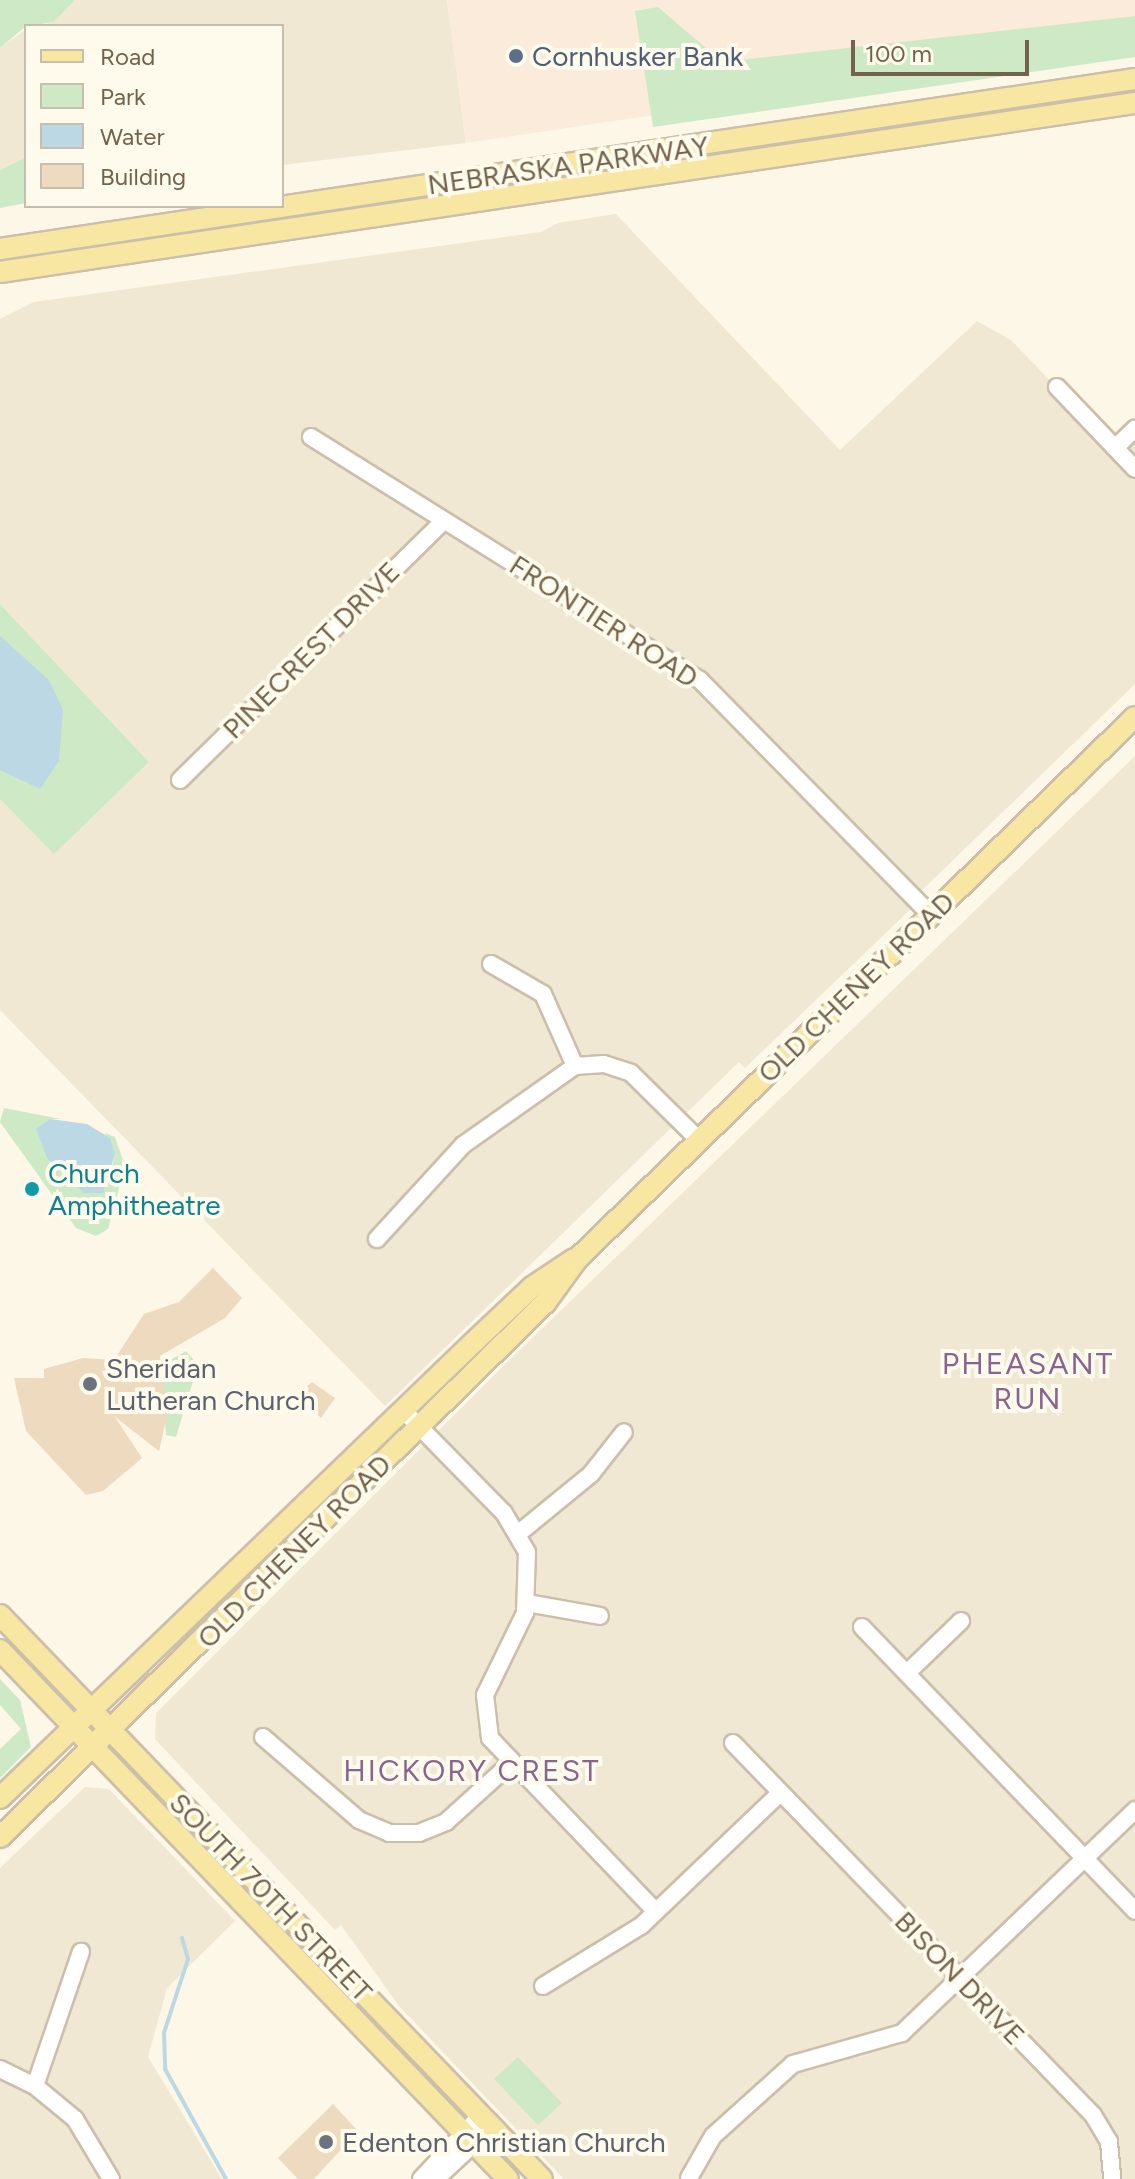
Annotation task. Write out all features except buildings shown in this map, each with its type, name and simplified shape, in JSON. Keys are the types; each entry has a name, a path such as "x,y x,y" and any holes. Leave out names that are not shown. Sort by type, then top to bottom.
{"main road":[{"name":"NEBRASKA PARKWAY","path":"284,206 1135,79"},
{"name":"NEBRASKA PARKWAY","path":"0,272 1135,103"},
{"name":"NEBRASKA PARKWAY","path":"0,249 274,208"},
{"name":"OLD CHENEY ROAD","path":"0,1837 546,1302 578,1258 1135,717"},
{"name":"OLD CHENEY ROAD","path":"0,1798 532,1287 578,1258"},
{"name":"SOUTH 70TH STREET","path":"0,1615 542,2179"},
{"name":"SOUTH 70TH STREET","path":"0,1650 508,2179"}],"street":[{"path":"1057,387 1135,469"},
{"path":"1115,448 1135,429"},
{"name":"FRONTIER ROAD","path":"311,437 700,680 931,915"},
{"name":"PINECREST DRIVE","path":"180,780 444,521"},
{"path":"491,964 543,994 575,1066"},
{"path":"377,1239 463,1145 575,1066 604,1064 631,1073 699,1140"},
{"path":"403,1410 519,1533 528,1559 527,1603 484,1709 490,1738 510,1764 656,1912"},
{"path":"519,1533 591,1474 624,1432"},
{"path":"527,1603 600,1616"},
{"path":"907,1673 961,1621"},
{"path":"862,1627 1135,1911"},
{"path":"263,1737 359,1820 389,1833 419,1833 446,1822 510,1764"},
{"name":"BISON DRIVE","path":"733,1743 1093,2115 1109,2142 1112,2179"},
{"path":"543,1986 568,1965 619,1943 656,1912 780,1793"},
{"path":"689,2178 713,2136 793,2064 821,2053 887,2041 959,1978 1135,1810"},
{"path":"35,2086 81,1952"},
{"path":"0,2069 35,2086 75,2119 111,2179"},
{"path":"421,2179 487,2121"},
{"path":"436,2179 469,2138"}],"shaded area":[{"path":"75,0 447,0 466,143 284,165 284,24 45,24 54,22"},
{"path":"447,0 1135,0 1135,43 466,143"},
{"path":"24,30 24,158 0,170 0,48"},
{"path":"616,214 840,450 977,321 1011,340 1115,448 1135,429 1135,684 914,898 918,902 745,1068 739,1062 385,1406 0,1010 0,799 54,853 149,762 0,604 0,319 34,302 541,232 558,223"},
{"path":"1135,756 1135,2179 564,2179 399,2006 341,1925 335,1930 155,1739 156,1713 496,1373"},
{"path":"85,1787 109,1789 235,1921 167,1988 148,2057 222,2179 0,2179 0,1868"}],"green space":[{"path":"0,0 75,0 54,22 24,24 24,28 0,48"},
{"path":"658,7 722,62 1135,16 1135,57 653,127 635,11"},
{"path":"24,158 24,203 0,208 0,170"},
{"path":"0,604 149,762 54,854 0,799"},
{"path":"4,1108 61,1119 50,1119 108,1183 115,1154 105,1133 115,1137 125,1166 108,1229 96,1236 76,1228 0,1122"},
{"path":"186,1351 198,1365 176,1437 166,1435 161,1365"},
{"path":"0,1679 20,1700 31,1747 0,1778 0,1749 21,1729 0,1705"},
{"path":"518,2057 562,2103 538,2125 494,2079"}],"water":[{"path":"0,636 49,680 63,710 59,761 40,789 0,770"},
{"path":"50,1119 87,1124 110,1138 115,1154 103,1193 84,1193 47,1158 36,1129"}],"waterway":[{"path":"182,1938 188,1959 164,2033 165,2069 226,2179"}],"place":[{"name":"Cornhusker Bank","path":"516,56"},
{"name":"Church Amphitheatre","path":"32,1189"},
{"name":"Sheridan Lutheran Church","path":"90,1384"},
{"name":"Edenton Christian Church","path":"326,2142"}],"district":[{"name":"PHEASANT RUN","path":"1028,1381"},
{"name":"HICKORY CREST","path":"472,1771"}]}
